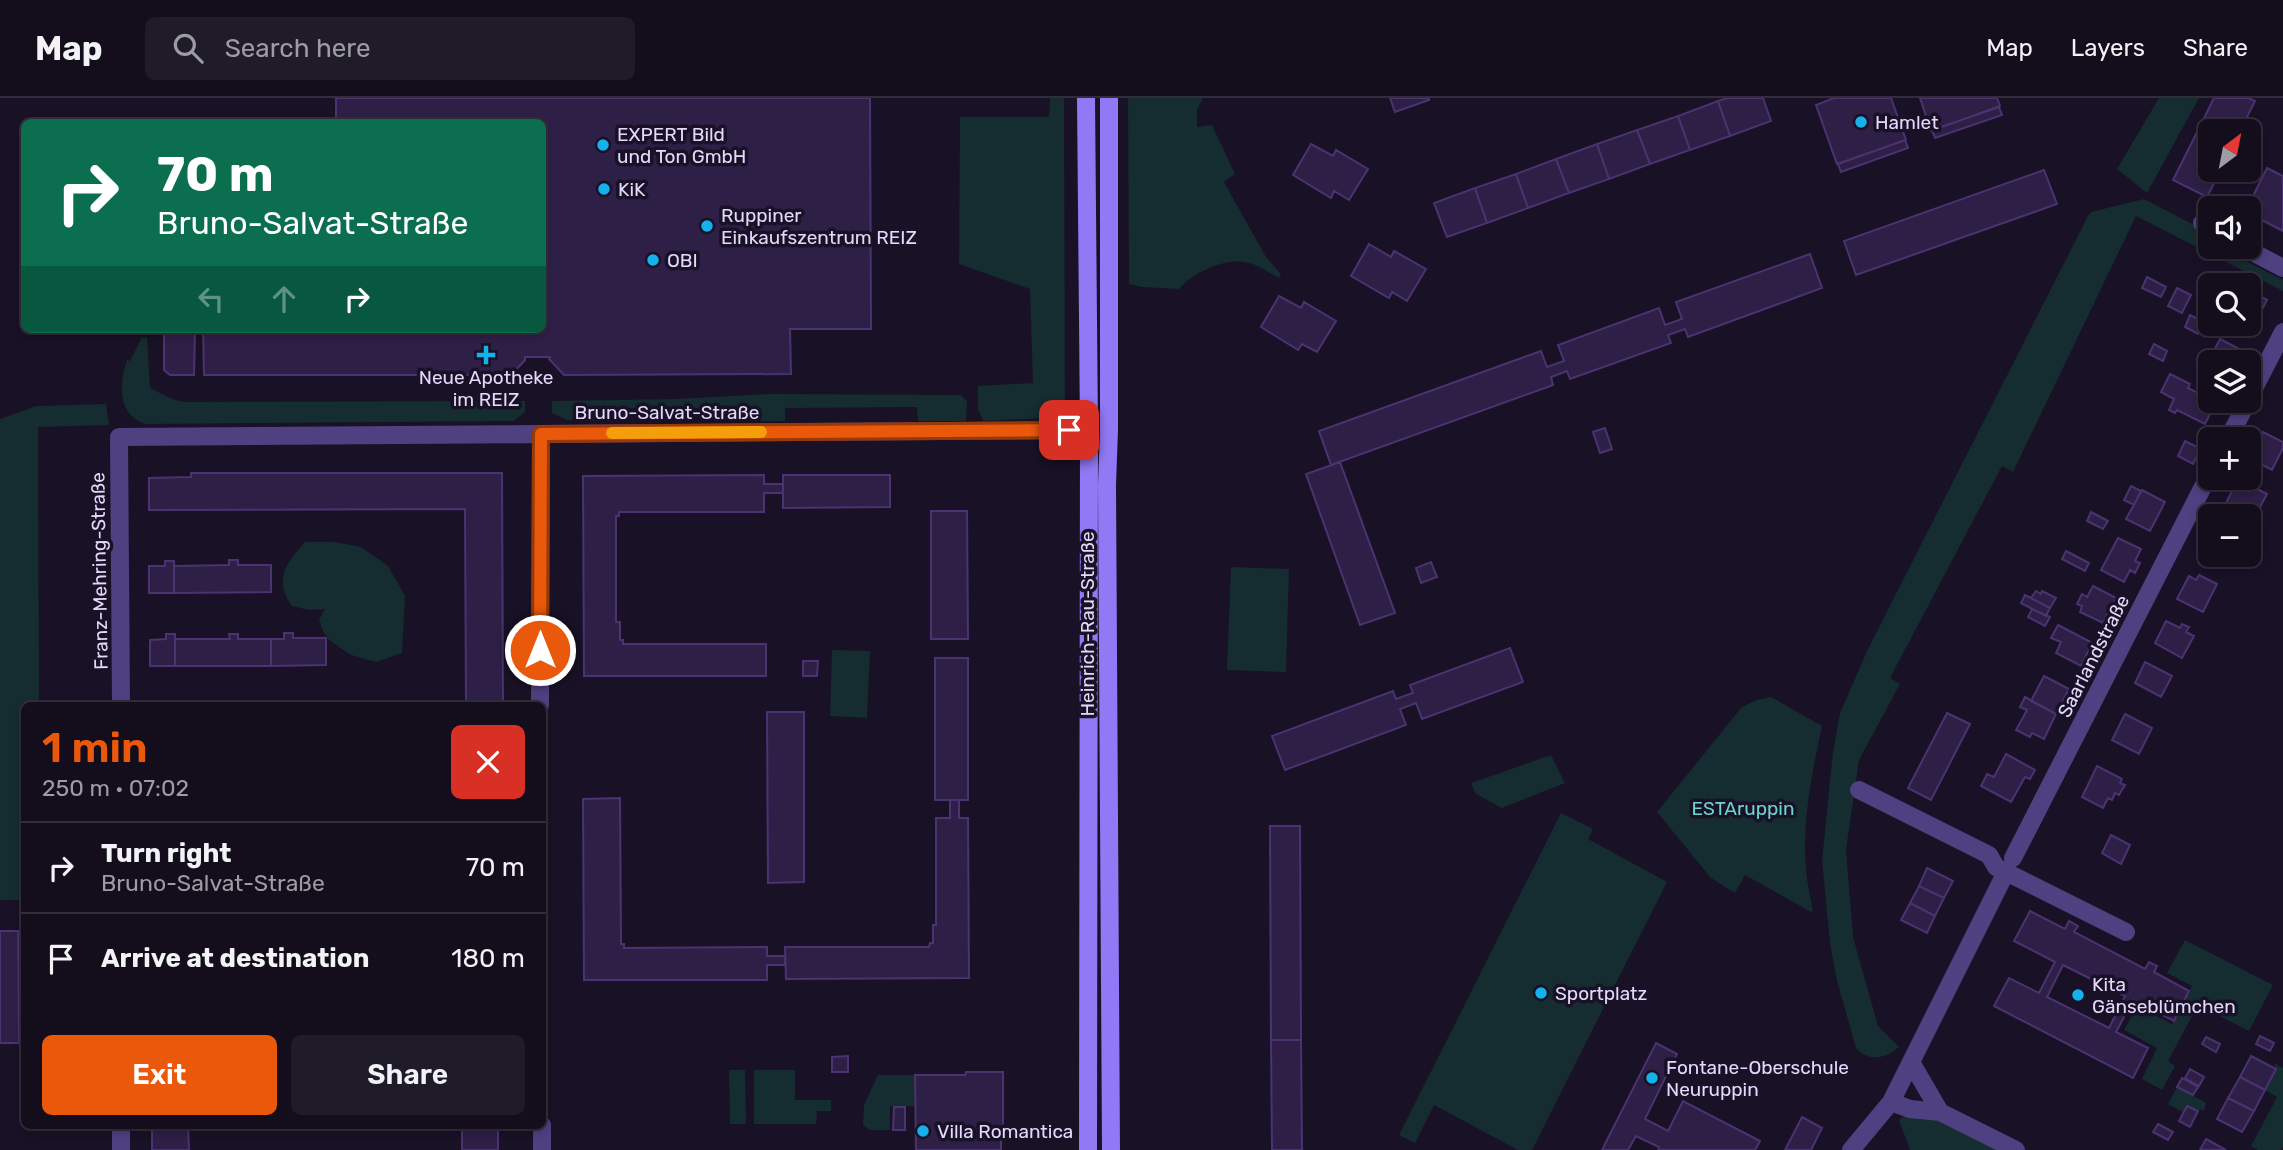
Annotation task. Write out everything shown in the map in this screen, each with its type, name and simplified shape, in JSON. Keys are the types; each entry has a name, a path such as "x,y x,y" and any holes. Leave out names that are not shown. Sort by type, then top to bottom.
{"main road":[{"name":"Heinrich-Rau-Straße","path":"1086,98 1089,430 1088,1150"},
{"name":"Heinrich-Rau-Straße","path":"1110,98 1110,430 1107,485 1111,1150"}],"street":[{"path":"2261,256 2283,268"},
{"path":"2261,375 2283,332"},
{"name":"Bruno-Salvat-Straße","path":"119,437 1089,430"},
{"path":"540,702 541,434"},
{"name":"Franz-Mehring-Straße","path":"119,437 121,702"},
{"name":"Saarlandstraße","path":"1851,1150 1891,1102 2005,866 2201,490"},
{"path":"1858,790 1989,855 2126,932"},
{"path":"1911,1062 1940,1112"},
{"path":"1891,1102 1910,1109 1940,1112 2016,1150"},
{"path":"121,1129 121,1150"},
{"path":"542,1129 542,1150"}],"green space":[{"path":"1050,98 1064,98 1065,410 1044,418 983,421 978,409 978,386 1033,383 1030,289 959,264 960,117 1049,117"},
{"path":"1128,98 1203,98 1197,110 1197,127 1212,125 1235,174 1224,182 1266,257 1281,274 1279,278 1253,264 1235,262 1208,268 1179,289 1129,284"},
{"path":"2159,98 2199,98 2147,193 2117,169"},
{"path":"2144,199 2198,227 2198,248 2136,216 2013,472 2002,466 1890,678 1900,684 1859,760 1846,850 1853,937 1878,1026 1899,1047 1883,1056 1871,1057 1856,1048 1837,981 1830,943 1822,861 1833,752 1840,713 1867,651 2091,212"},
{"path":"2220,259 2242,259 2283,280 2283,291 2261,280 2261,273 2248,273"},
{"path":"142,337 147,338 150,388 183,402 525,401 525,412 514,421 145,424 129,413 122,397 122,379 127,360 130,361"},
{"path":"770,394 961,395 967,401 966,421 918,421 917,407 785,408 785,421 761,421 761,408 624,408 624,422 567,420 552,413 552,401"},
{"path":"106,404 109,425 38,427 39,702 21,702 21,900 0,900 0,419 36,406"},
{"path":"305,542 334,542 361,547 388,566 405,596 402,653 376,662 351,655 329,640 323,631 319,620 325,609 309,610 292,606 283,588 284,572"},
{"path":"1231,567 1289,569 1286,672 1227,670"},
{"path":"832,650 870,651 867,718 830,716"},
{"name":"ESTAruppin","path":"1771,697 1822,726 1811,779 1805,833 1806,869 1813,913 1745,875 1735,893 1711,878 1657,812 1741,708 1756,700"},
{"path":"1551,755 1565,783 1502,808 1476,794 1471,783"},
{"name":"Sportplatz","path":"1561,813 1593,829 1588,839 1667,882 1532,1150 1518,1150 1434,1105 1415,1143 1399,1135"},
{"path":"2185,940 2273,985 2249,1031 2198,1005 2168,1061 2175,1066 2162,1090 2142,1079 2157,1048 2124,1030 2137,1006 2172,1024 2192,986 2167,973"},
{"path":"2274,1063 2283,1068 2283,1147 2281,1150 2258,1150 2251,1146 2277,1097 2265,1090 2276,1069"},
{"path":"729,1070 745,1070 746,1124 730,1124"},
{"path":"754,1070 795,1070 795,1100 831,1100 831,1111 817,1111 816,1124 754,1124"},
{"path":"878,1075 915,1075 916,1106 890,1106 890,1130 870,1130 863,1125 864,1105"},
{"path":"2177,1087 2206,1103 2204,1111 2187,1106 2183,1112 2168,1104"},
{"path":"1908,1112 1942,1116 2007,1150 1910,1150 1899,1120"}],"building":[{"name":"Ruppiner Einkaufszentrum REIZ","path":"336,98 870,98 871,329 790,329 791,374 564,375 550,357 525,357 511,375 204,375 203,333 546,333 546,119 336,119"},
{"path":"1390,98 1429,98 1429,100 1395,112"},
{"path":"1728,98 1763,98 1771,121 1730,136 1718,101"},
{"name":"Hamlet","path":"1834,98 1891,98 1906,140 1837,164 1816,105"},
{"path":"1920,98 1997,98 2000,106 1931,131"},
{"path":"2214,98 2248,98 2255,101 2246,119 2204,119"},
{"path":"1718,101 1730,136 1690,150 1678,116"},
{"path":"1999,107 2002,115 1935,138 1932,130"},
{"path":"1678,116 1690,150 1650,164 1637,130"},
{"path":"1637,130 1650,164 1609,179 1597,144"},
{"path":"2198,130 2198,182 2215,182 2205,196 2173,180"},
{"path":"1905,140 1908,148 1841,172 1838,164"},
{"path":"1311,144 1333,156 1336,150 1368,169 1349,200 1334,191 1331,198 1293,175"},
{"path":"1597,144 1609,179 1569,193 1556,159"},
{"path":"1556,159 1569,193 1528,208 1516,174"},
{"path":"2267,168 2283,176 2283,231 2261,220 2261,196 2253,196"},
{"path":"2044,170 2057,204 1856,275 1844,241"},
{"path":"1516,174 1528,208 1487,223 1475,188"},
{"path":"1475,188 1487,223 1447,237 1434,203"},
{"path":"1369,244 1391,257 1394,251 1426,269 1407,301 1392,292 1389,298 1351,276"},
{"path":"1810,254 1822,288 1688,337 1685,329 1668,335 1671,343 1570,379 1567,371 1551,377 1553,385 1331,465 1319,431 1541,351 1547,367 1564,361 1558,345 1659,308 1665,325 1682,319 1676,302"},
{"path":"2147,277 2166,287 2161,297 2142,288"},
{"path":"2177,288 2191,295 2182,313 2168,306"},
{"path":"1279,296 1301,308 1304,302 1336,321 1317,352 1302,344 1298,350 1261,327"},
{"path":"2261,297 2267,300 2261,312"},
{"path":"2190,315 2198,319 2198,334 2185,327"},
{"path":"164,333 195,333 194,375 170,375 164,370"},
{"path":"2220,339 2241,350 2214,350"},
{"path":"2154,344 2167,351 2163,361 2149,354"},
{"path":"2170,374 2190,384 2188,388 2198,393 2198,413 2210,413 2205,424 2177,410 2175,413 2169,410 2174,399 2161,392"},
{"path":"1605,428 1612,449 1600,453 1593,432"},
{"path":"2263,432 2283,442 2283,448 2272,470 2261,464"},
{"path":"2185,441 2198,448 2193,464 2178,456"},
{"path":"1340,462 1395,613 1360,625 1306,474"},
{"path":"191,473 502,473 503,702 466,702 465,509 149,510 149,478 191,477"},
{"path":"764,475 764,484 783,484 783,493 764,493 764,512 619,512 619,516 616,516 616,622 620,622 620,640 623,640 623,644 766,644 766,676 584,676 583,476"},
{"path":"783,475 890,475 890,507 783,508"},
{"path":"2131,486 2141,491 2134,505 2124,500"},
{"path":"2142,490 2165,502 2150,531 2126,519"},
{"path":"2232,490 2259,490 2267,494 2261,505 2226,503"},
{"path":"931,511 967,511 968,639 931,639"},
{"path":"2091,512 2108,521 2103,529 2087,521"},
{"path":"2118,538 2141,549 2135,561 2140,563 2135,573 2130,570 2124,582 2101,570"},
{"path":"2066,551 2089,563 2085,571 2062,559"},
{"path":"229,560 238,560 238,565 271,565 271,592 174,593 174,566 229,565"},
{"path":"165,561 174,561 174,593 149,593 149,566 165,566"},
{"path":"1431,562 1437,577 1421,583 1416,568"},
{"path":"2199,575 2217,584 2203,612 2177,599 2189,576 2196,580"},
{"path":"2093,586 2116,598 2103,623 2080,612 2082,606 2077,604 2082,594 2087,597"},
{"path":"2036,591 2056,598 2050,608 2031,598"},
{"path":"2025,595 2050,608 2046,616 2021,603"},
{"path":"2032,609 2050,617 2045,626 2028,617"},
{"path":"2166,621 2180,628 2182,624 2189,627 2186,632 2194,636 2182,658 2155,643"},
{"path":"2058,625 2098,646 2094,653 2089,650 2081,666 2056,653 2061,642 2051,638"},
{"path":"284,633 293,633 293,638 326,638 326,665 271,666 271,639 284,639"},
{"path":"166,634 175,634 175,666 150,666 150,640 166,639"},
{"path":"229,634 238,634 238,639 271,639 271,666 175,666 175,639 230,639"},
{"path":"1510,648 1523,682 1422,719 1416,703 1400,709 1406,725 1285,770 1272,736 1393,691 1396,699 1413,693 1410,685"},
{"path":"935,658 968,658 968,800 935,800"},
{"path":"803,661 818,661 817,676 803,676"},
{"path":"2145,662 2172,676 2161,697 2135,683"},
{"path":"2044,676 2069,689 2056,714 2031,701"},
{"path":"2025,697 2056,714 2044,739 2032,733 2030,737 2016,730 2027,710 2020,707"},
{"path":"767,712 804,712 804,882 768,883"},
{"path":"1947,713 1970,724 1931,800 1908,788"},
{"path":"2125,714 2152,728 2139,754 2112,740"},
{"path":"2006,754 2035,770 2030,779 2025,777 2011,802 1981,786 1987,774 1994,777"},
{"path":"2097,766 2122,779 2120,783 2125,785 2119,795 2115,793 2112,800 2108,798 2103,808 2082,797"},
{"path":"620,798 621,944 624,944 624,948 767,947 767,956 785,956 785,965 767,965 767,980 584,980 583,799"},
{"path":"950,800 959,800 959,818 968,818 969,978 786,979 785,947 929,947 930,943 933,943 933,925 936,925 936,818 950,818"},
{"path":"1270,826 1300,826 1301,1040 1271,1040"},
{"path":"2111,835 2130,845 2121,864 2102,853"},
{"path":"1927,868 1953,881 1944,898 1919,886"},
{"path":"1919,886 1944,898 1935,916 1910,903"},
{"path":"1910,903 1935,916 1927,933 1901,920"},
{"path":"2030,911 2065,929 2069,921 2078,926 2074,932 2145,969 2149,962 2157,966 2154,972 2189,991 2174,1021 2133,1000 2116,1032 2148,1048 2133,1078 1994,1006 2009,978 2039,993 2055,962 2014,941","holes":["2063,965 2125,996 2109,1028 2047,997"]},
{"path":"0,931 18,931 19,1043 0,1043"},
{"path":"2260,1036 2274,1043 2270,1051 2256,1044"},
{"path":"2206,1037 2220,1044 2216,1052 2202,1044"},
{"path":"1271,1040 1301,1040 1302,1150 1272,1150"},
{"name":"Fontane-Oberschule Neuruppin","path":"1656,1043 1677,1054 1645,1119 1668,1131 1683,1101 1760,1141 1755,1150 1658,1150 1659,1147 1636,1136 1628,1150 1602,1150"},
{"path":"848,1056 848,1072 832,1072 832,1057"},
{"path":"2251,1056 2276,1069 2265,1090 2240,1077"},
{"path":"2190,1069 2204,1077 2199,1086 2185,1078"},
{"path":"966,1072 1003,1072 1001,1150 916,1150 915,1075 965,1075"},
{"path":"2240,1077 2265,1090 2254,1111 2228,1098"},
{"path":"2182,1078 2198,1087 2193,1095 2177,1087"},
{"path":"2228,1098 2254,1111 2242,1132 2217,1119"},
{"path":"2187,1106 2198,1111 2190,1127 2179,1121"},
{"path":"894,1107 905,1107 905,1130 893,1130"},
{"name":"Fontane-Oberschule Neuruppin","path":"1802,1117 1822,1128 1811,1150 1785,1150"},
{"path":"2158,1124 2173,1132 2168,1140 2153,1132"},
{"path":"152,1129 188,1129 189,1150 152,1150"},
{"path":"462,1129 498,1129 498,1150 462,1150"},
{"path":"2206,1139 2226,1150 2200,1150"}],"slow traffic":[{"path":"612,433 761,432"}],"place":[{"name":"Hamlet","path":"1861,122"},
{"name":"EXPERT Bild und Ton GmbH","path":"603,145"},
{"name":"KiK","path":"604,189"},
{"name":"Ruppiner Einkaufszentrum REIZ","path":"707,226"},
{"name":"OBI","path":"653,260"},
{"name":"Neue Apotheke im REIZ","path":"486,355"},
{"name":"Sportplatz","path":"1541,993"},
{"name":"Kita Gänseblümchen","path":"2078,995"},
{"name":"Fontane-Oberschule Neuruppin","path":"1652,1078"},
{"name":"Villa Romantica","path":"923,1131"}],"route":[{"path":"540,650 541,434 1069,430"}]}
